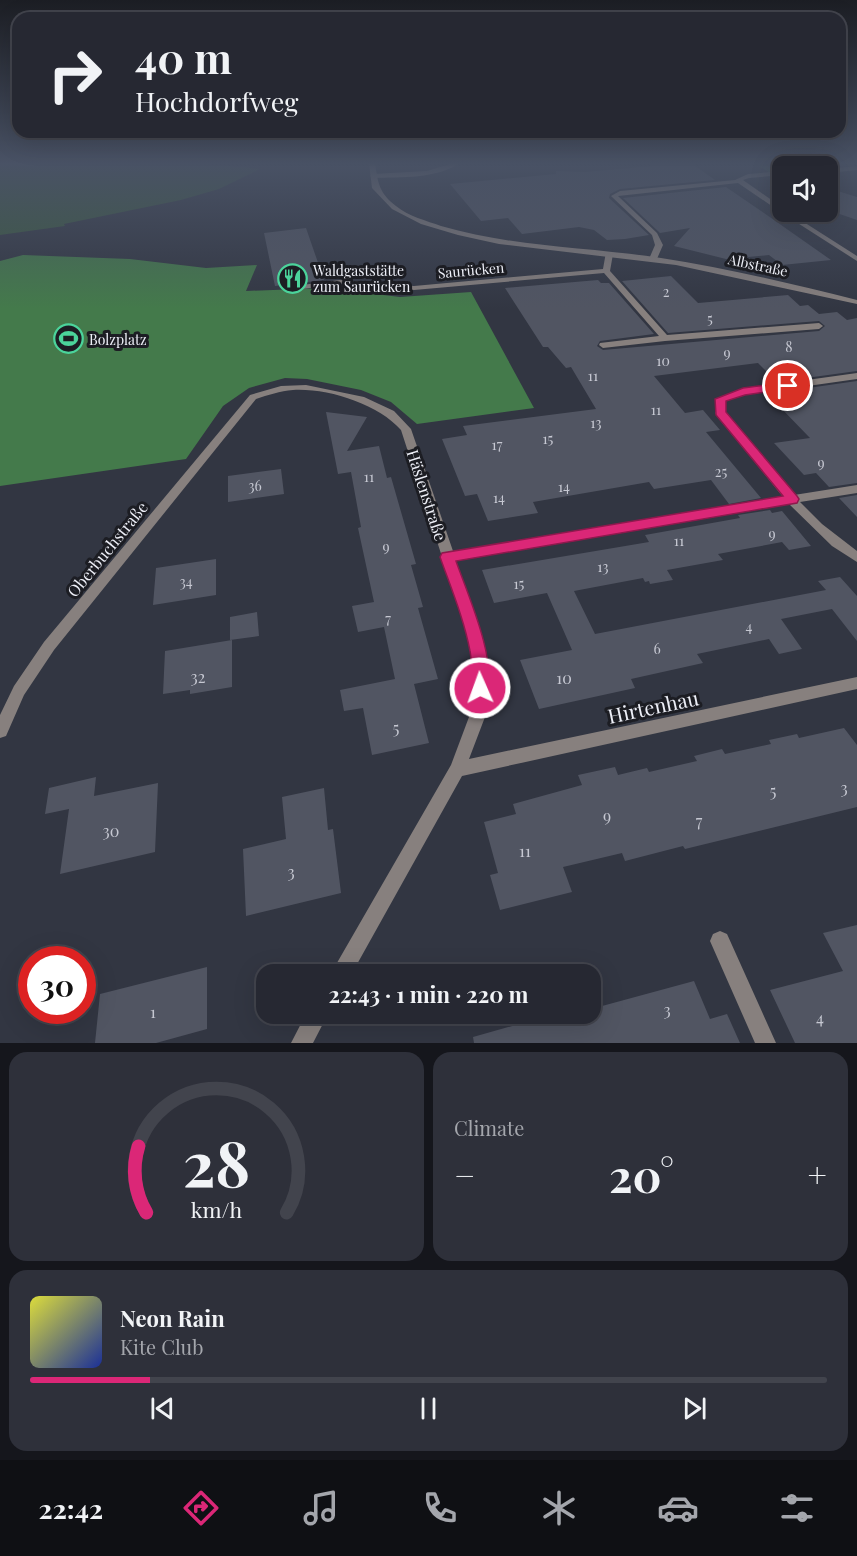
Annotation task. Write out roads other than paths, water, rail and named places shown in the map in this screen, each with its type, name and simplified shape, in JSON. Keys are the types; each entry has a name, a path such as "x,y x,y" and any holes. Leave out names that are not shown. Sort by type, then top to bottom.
{"street":[{"name":"Albstraße","path":"401,212 445,230 493,240 653,259 857,302"},
{"path":"631,212 655,234 659,244 653,259"},
{"path":"801,222 857,259"},
{"path":"609,254 606,271 665,338"},
{"name":"Saurücken","path":"302,287 340,282 414,288 606,271"},
{"path":"603,345 819,326"},
{"path":"857,376 743,392 721,399 720,413 792,499 829,536 857,558"},
{"name":"Häslenstraße","path":"254,397 284,388 302,387 351,396 380,406 398,419 406,429 479,654 480,688 477,717 457,770 346,964"},
{"name":"Oberbuchstraße","path":"0,731 19,691 49,646 254,397"},
{"path":"447,557 857,489"},
{"name":"Hirtenhau","path":"457,770 857,683"},
{"path":"720,941 766,1043"},
{"path":"302,1043 312,1024"}],"place":[{"name":"Waldgaststätte zum Saurücken","path":"292,278"},
{"name":"Bolzplatz","path":"68,339"}]}
